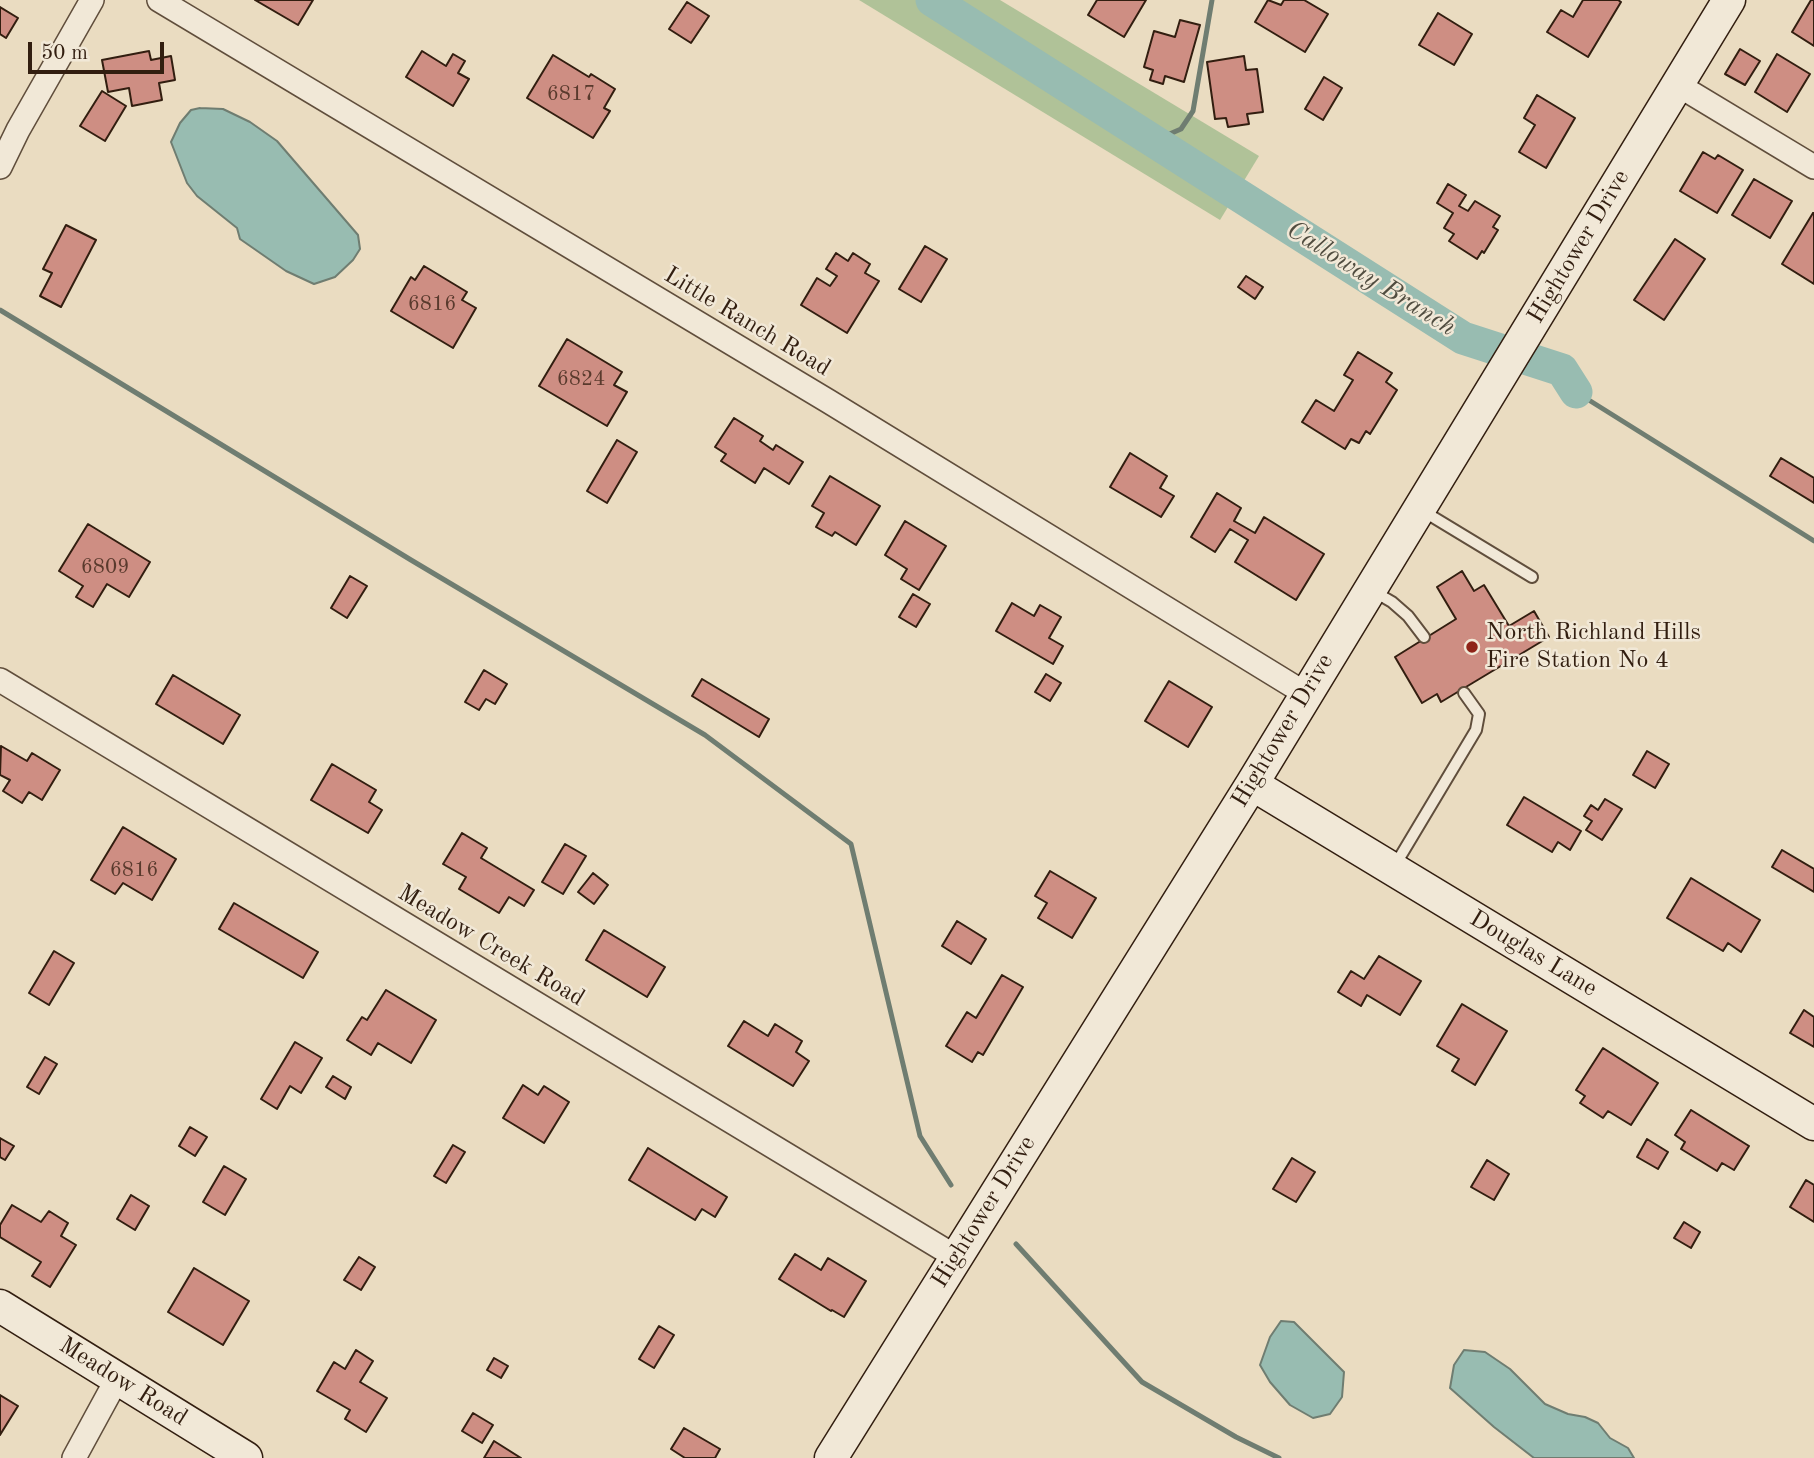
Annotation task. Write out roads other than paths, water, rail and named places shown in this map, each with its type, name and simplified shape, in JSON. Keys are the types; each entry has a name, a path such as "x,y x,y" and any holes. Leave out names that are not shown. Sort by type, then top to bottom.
{"street":[{"path":"0,167 92,0"},
{"name":"Little Ranch Road","path":"159,0 828,401 1306,694"},
{"name":"Hightower Drive","path":"831,1458 1252,784 1729,0"},
{"path":"1678,85 1810,156"},
{"name":"Meadow Creek Road","path":"0,680 956,1257"},
{"name":"Douglas Lane","path":"1252,784 1814,1124"},
{"name":"Meadow Road","path":"0,1306 246,1458"},
{"path":"74,1458 117,1379"}],"lane":[{"path":"1419,509 1532,577"},
{"path":"1370,589 1392,602 1408,616 1424,637"},
{"path":"1393,869 1476,730 1479,714 1464,693"}],"water":[{"path":"223,109 250,122 277,141 358,235 360,249 353,260 335,277 314,284 286,271 240,239 237,228 197,196 187,183 171,142 180,123 191,110"},
{"path":"1281,1321 1294,1322 1344,1372 1342,1397 1330,1414 1313,1418 1290,1405 1270,1382 1260,1365 1270,1337"},
{"path":"1464,1350 1485,1352 1510,1369 1545,1404 1598,1423 1610,1438 1628,1448 1634,1458 1534,1458 1450,1388 1454,1365"}],"waterway":[{"name":"Calloway Branch","path":"932,0 1463,338 1562,370 1576,392"},
{"path":"1109,113 1165,136 1181,129 1193,111 1212,0"},
{"path":"0,310 705,735 851,844 920,1136 951,1185"},
{"name":"Calloway Branch","path":"1576,392 1814,541"},
{"path":"1016,1244 1142,1382 1236,1437 1279,1458"}],"place":[{"name":"North Richland Hills Fire Station No 4","path":"1472,647"}]}
